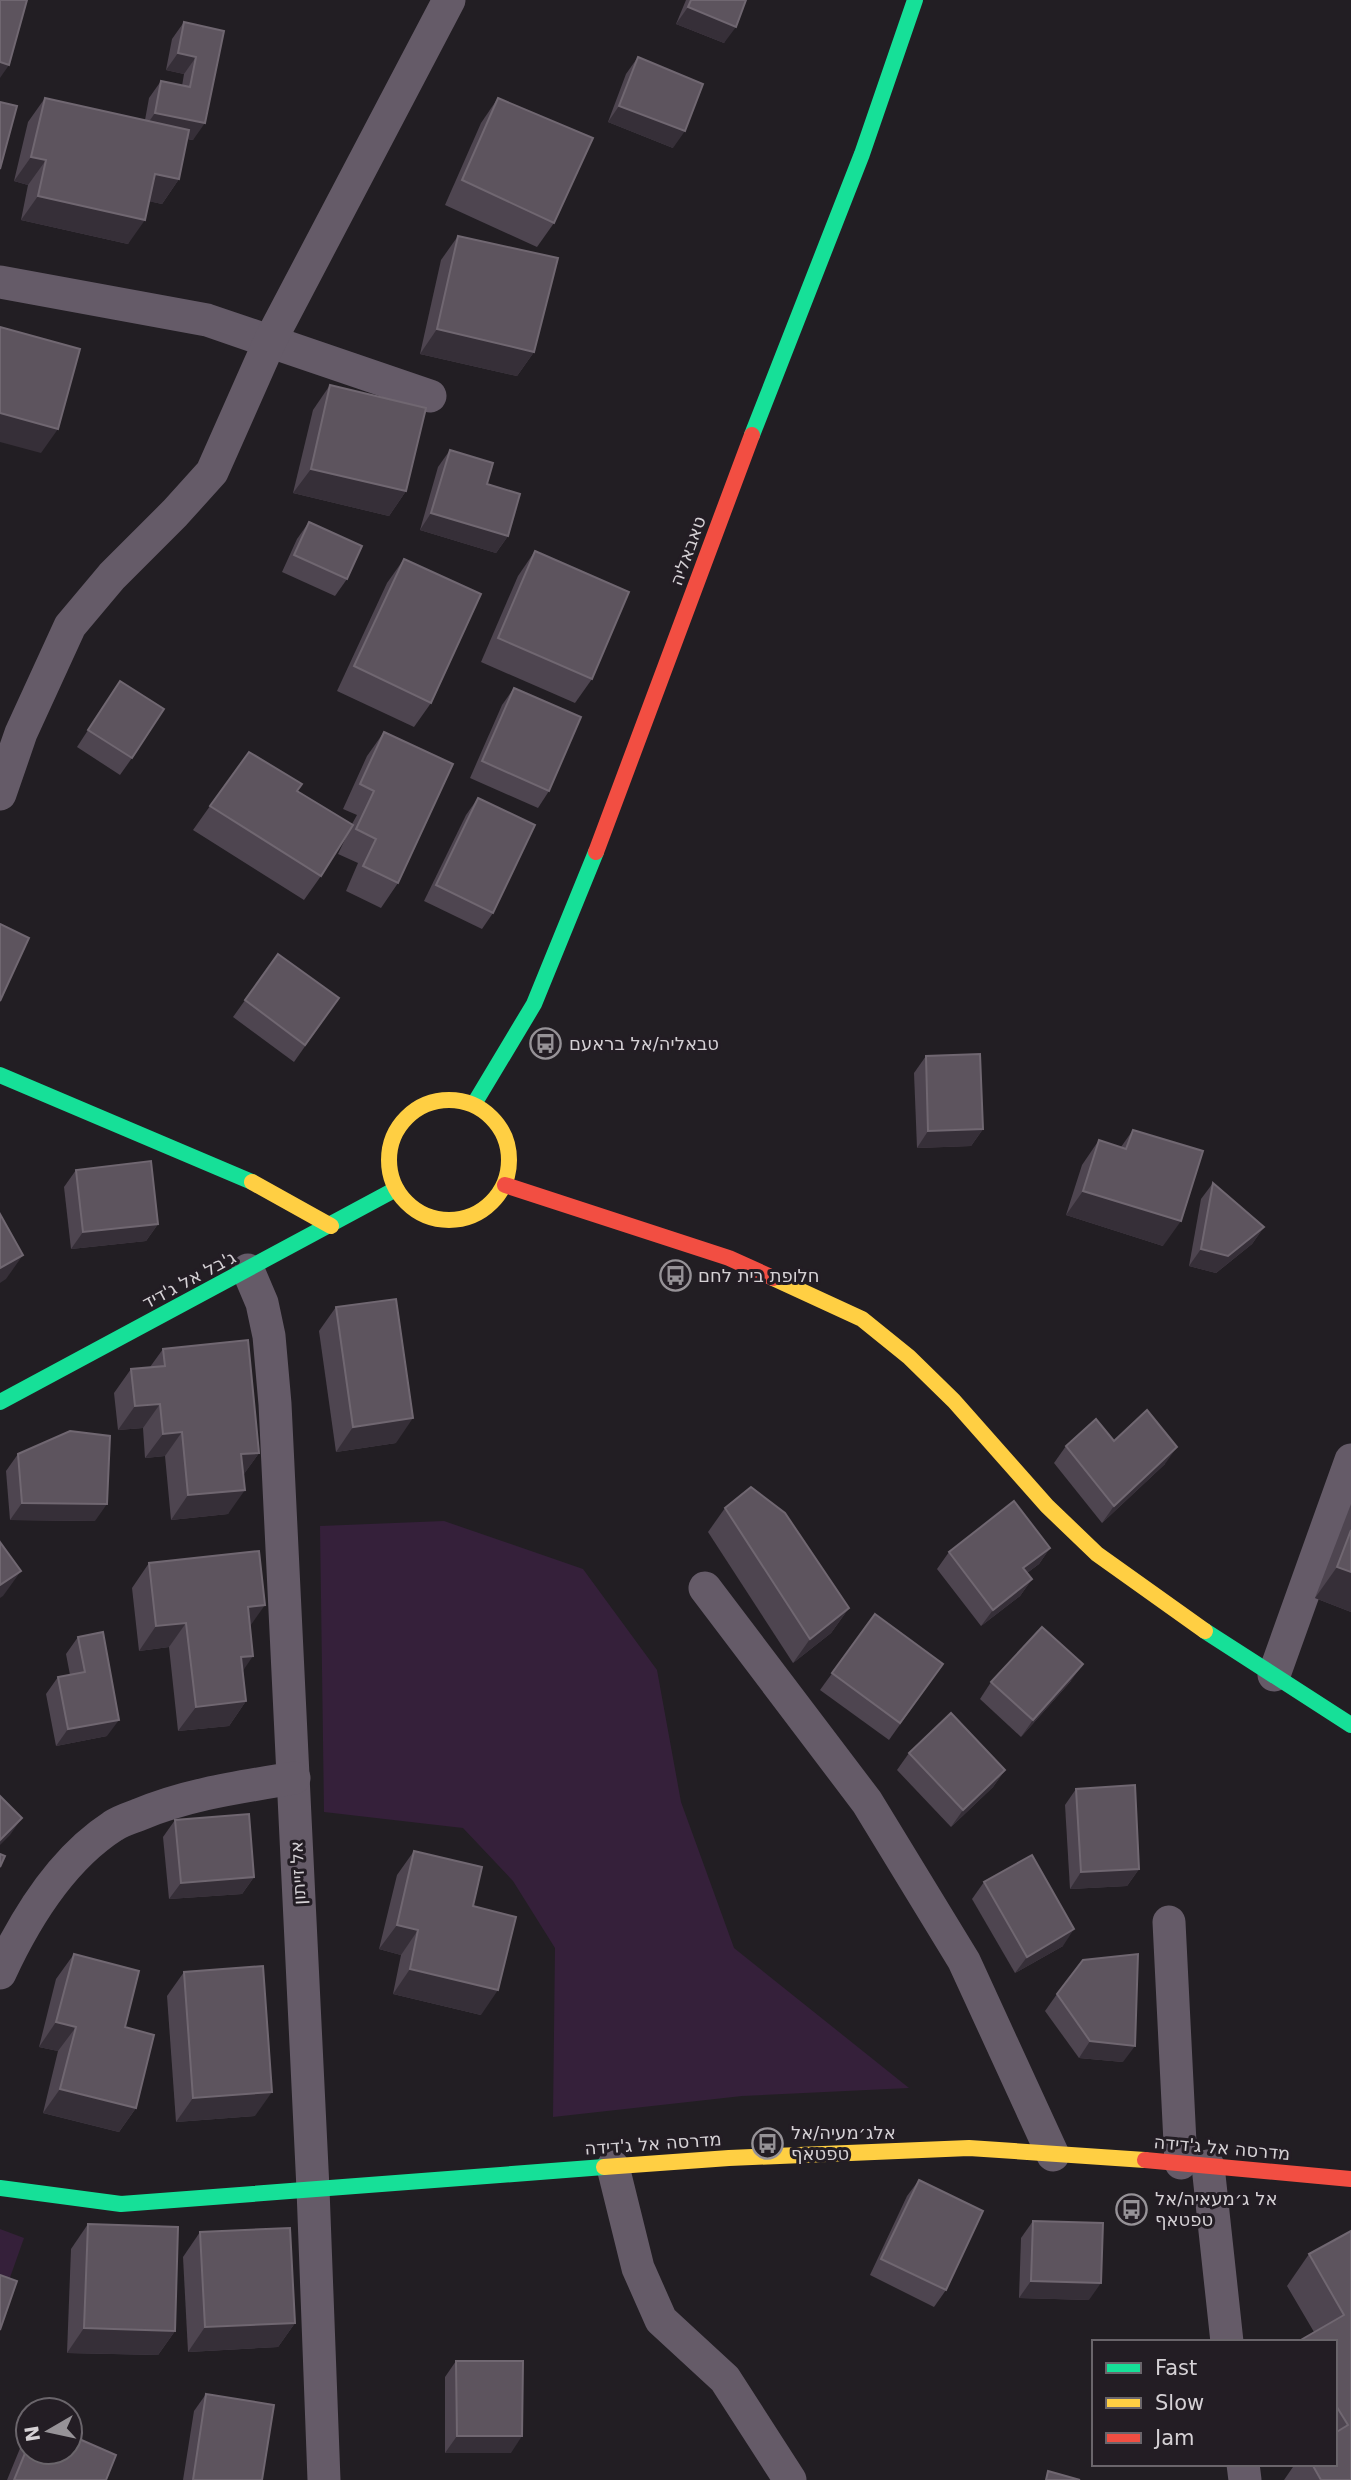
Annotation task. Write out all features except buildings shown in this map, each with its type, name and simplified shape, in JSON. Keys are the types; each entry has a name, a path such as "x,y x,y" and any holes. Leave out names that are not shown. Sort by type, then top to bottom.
{"street":[{"path":"0,794 21,733 70,626 112,576 212,472 270,341 449,0"},
{"name":"טאבאליה","path":"474,1104 534,1004 585,882 739,467 862,154 915,0"},
{"path":"0,282 207,320 430,396"},
{"path":"0,1075 262,1186 331,1226"},
{"path":"437,1100 474,1104 490,1114 502,1129 509,1147 510,1166 505,1185 494,1201 480,1213 461,1220 442,1220 424,1215 408,1204 396,1189 390,1171 394,1134 405,1119 419,1107 437,1100"},
{"path":"505,1185 729,1258 862,1319 909,1357 945,1392 1047,1506 1097,1554 1180,1615 1351,1725"},
{"name":"ג'בל אל ג'דיד","path":"0,1402 396,1189"},
{"name":"אל זייתון","path":"248,1270 262,1304 269,1336 275,1404 313,2189 324,2480"},
{"path":"1274,1675 1351,1460"},
{"path":"705,1588 867,1802 964,1961 1053,2155"},
{"path":"0,1973 16,1939 51,1887 78,1854 114,1825 158,1806 199,1794 293,1778"},
{"path":"1169,1922 1195,2164 1227,2340"},
{"name":"מדרסה אל ג'דידה","path":"0,2188 121,2204 729,2158 969,2148 1195,2164 1351,2179"},
{"path":"613,2167 638,2268 661,2320 725,2379 790,2480"}],"shaded area":[{"path":"444,1521 583,1569 657,1670 681,1802 734,1948 909,2088 742,2096 553,2117 555,1948 513,1881 463,1828 324,1812 320,1526"},
{"path":"0,2229 24,2238 1,2303 0,2302"}],"traffic: fast":[{"path":"752,435 862,154 915,0"},
{"path":"474,1104 534,1004 596,852"},
{"path":"0,1075 252,1182"},
{"path":"0,1402 396,1189"},
{"path":"1205,1631 1351,1725"},
{"path":"0,2188 121,2204 604,2167"}],"traffic: slow":[{"path":"449,1100 472,1104 492,1117 505,1137 509,1160 505,1183 492,1203 472,1216 449,1220 426,1216 406,1203 393,1183 389,1160 393,1137 406,1117 426,1104 449,1100"},
{"path":"252,1182 331,1226"},
{"path":"773,1278 862,1319 909,1357 954,1401 1047,1506 1097,1554 1205,1631"},
{"path":"604,2167 729,2158 969,2148 1145,2160"}],"traffic: jam":[{"path":"596,852 752,435"},
{"path":"505,1185 729,1258 773,1278"},
{"path":"1145,2160 1351,2179"}],"place":[{"name":"טבאליה/אל בראעם","path":"546,1044"},
{"name":"חלופת בית לחם","path":"675,1276"},
{"name":"אלג׳מעיה/אל טפטאף","path":"768,2143"},
{"name":"אל ג׳מעאיה/אל טפטאף","path":"1132,2209"}]}
